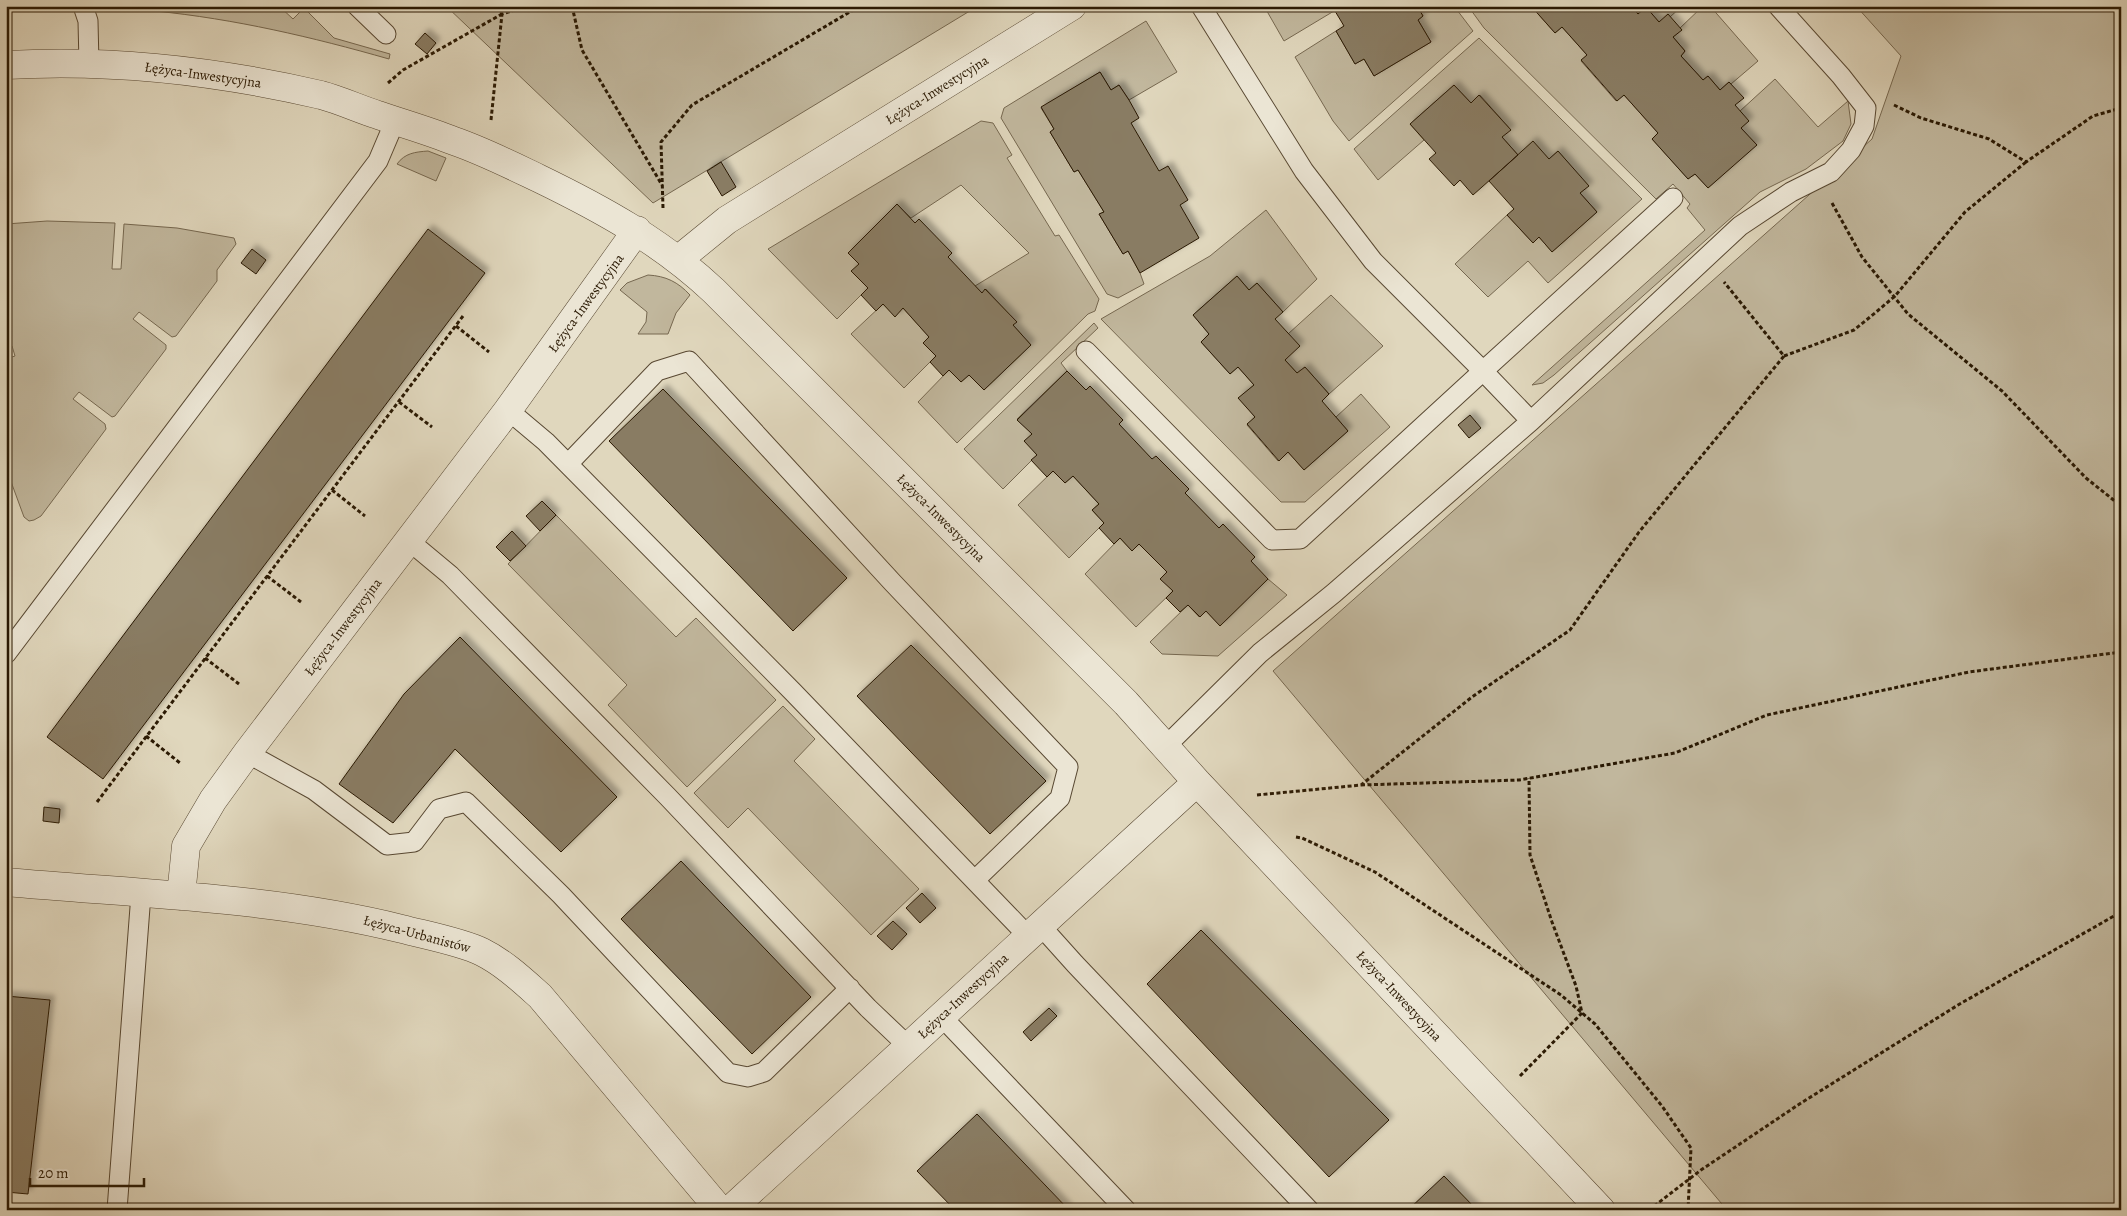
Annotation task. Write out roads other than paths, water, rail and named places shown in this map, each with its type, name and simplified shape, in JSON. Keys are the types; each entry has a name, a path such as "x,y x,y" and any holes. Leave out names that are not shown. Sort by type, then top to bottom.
{"street":[{"name":"Łężyca-Inwestycyjna","path":"672,254 1072,6"},
{"name":"Łężyca-Inwestycyjna","path":"6,65 89,64 165,68 247,79 323,96 454,140 488,155 573,195 637,230 672,254 714,291 1098,675 1600,1210"},
{"name":"Łężyca-Inwestycyjna","path":"180,896 186,846 214,800 247,753 508,410 637,230"},
{"name":"Łężyca-Inwestycyjna","path":"730,1210 1034,931 1206,790"},
{"path":"6,882 180,896"},
{"name":"Łężyca-Urbanistów","path":"180,896 329,913 417,933 481,952 510,970 540,996 720,1210"}],"lane":[{"path":"83,6 88,21 89,64"},
{"path":"357,6 386,34"},
{"path":"1201,6 1304,171 1367,254 1531,421"},
{"path":"1166,746 1260,653 1334,593 1531,421 1740,226 1791,192 1831,172 1850,150 1864,126 1866,108 1854,91 1778,6"},
{"path":"8,645 378,161 395,121"},
{"path":"1086,351 1272,540 1300,539 1673,198"},
{"path":"568,464 658,371 689,361 893,583 1068,767 1060,798 976,880"},
{"path":"508,410 546,442 568,464 976,880 1074,964 1309,1210"},
{"path":"408,540 450,575 668,797 850,988 908,1046"},
{"path":"247,753 314,790 387,845 414,842 439,809 466,802 561,896 728,1073 748,1077 764,1072 850,988"},
{"path":"116,1210 141,894"},
{"path":"941,1016 1126,1210"}]}
